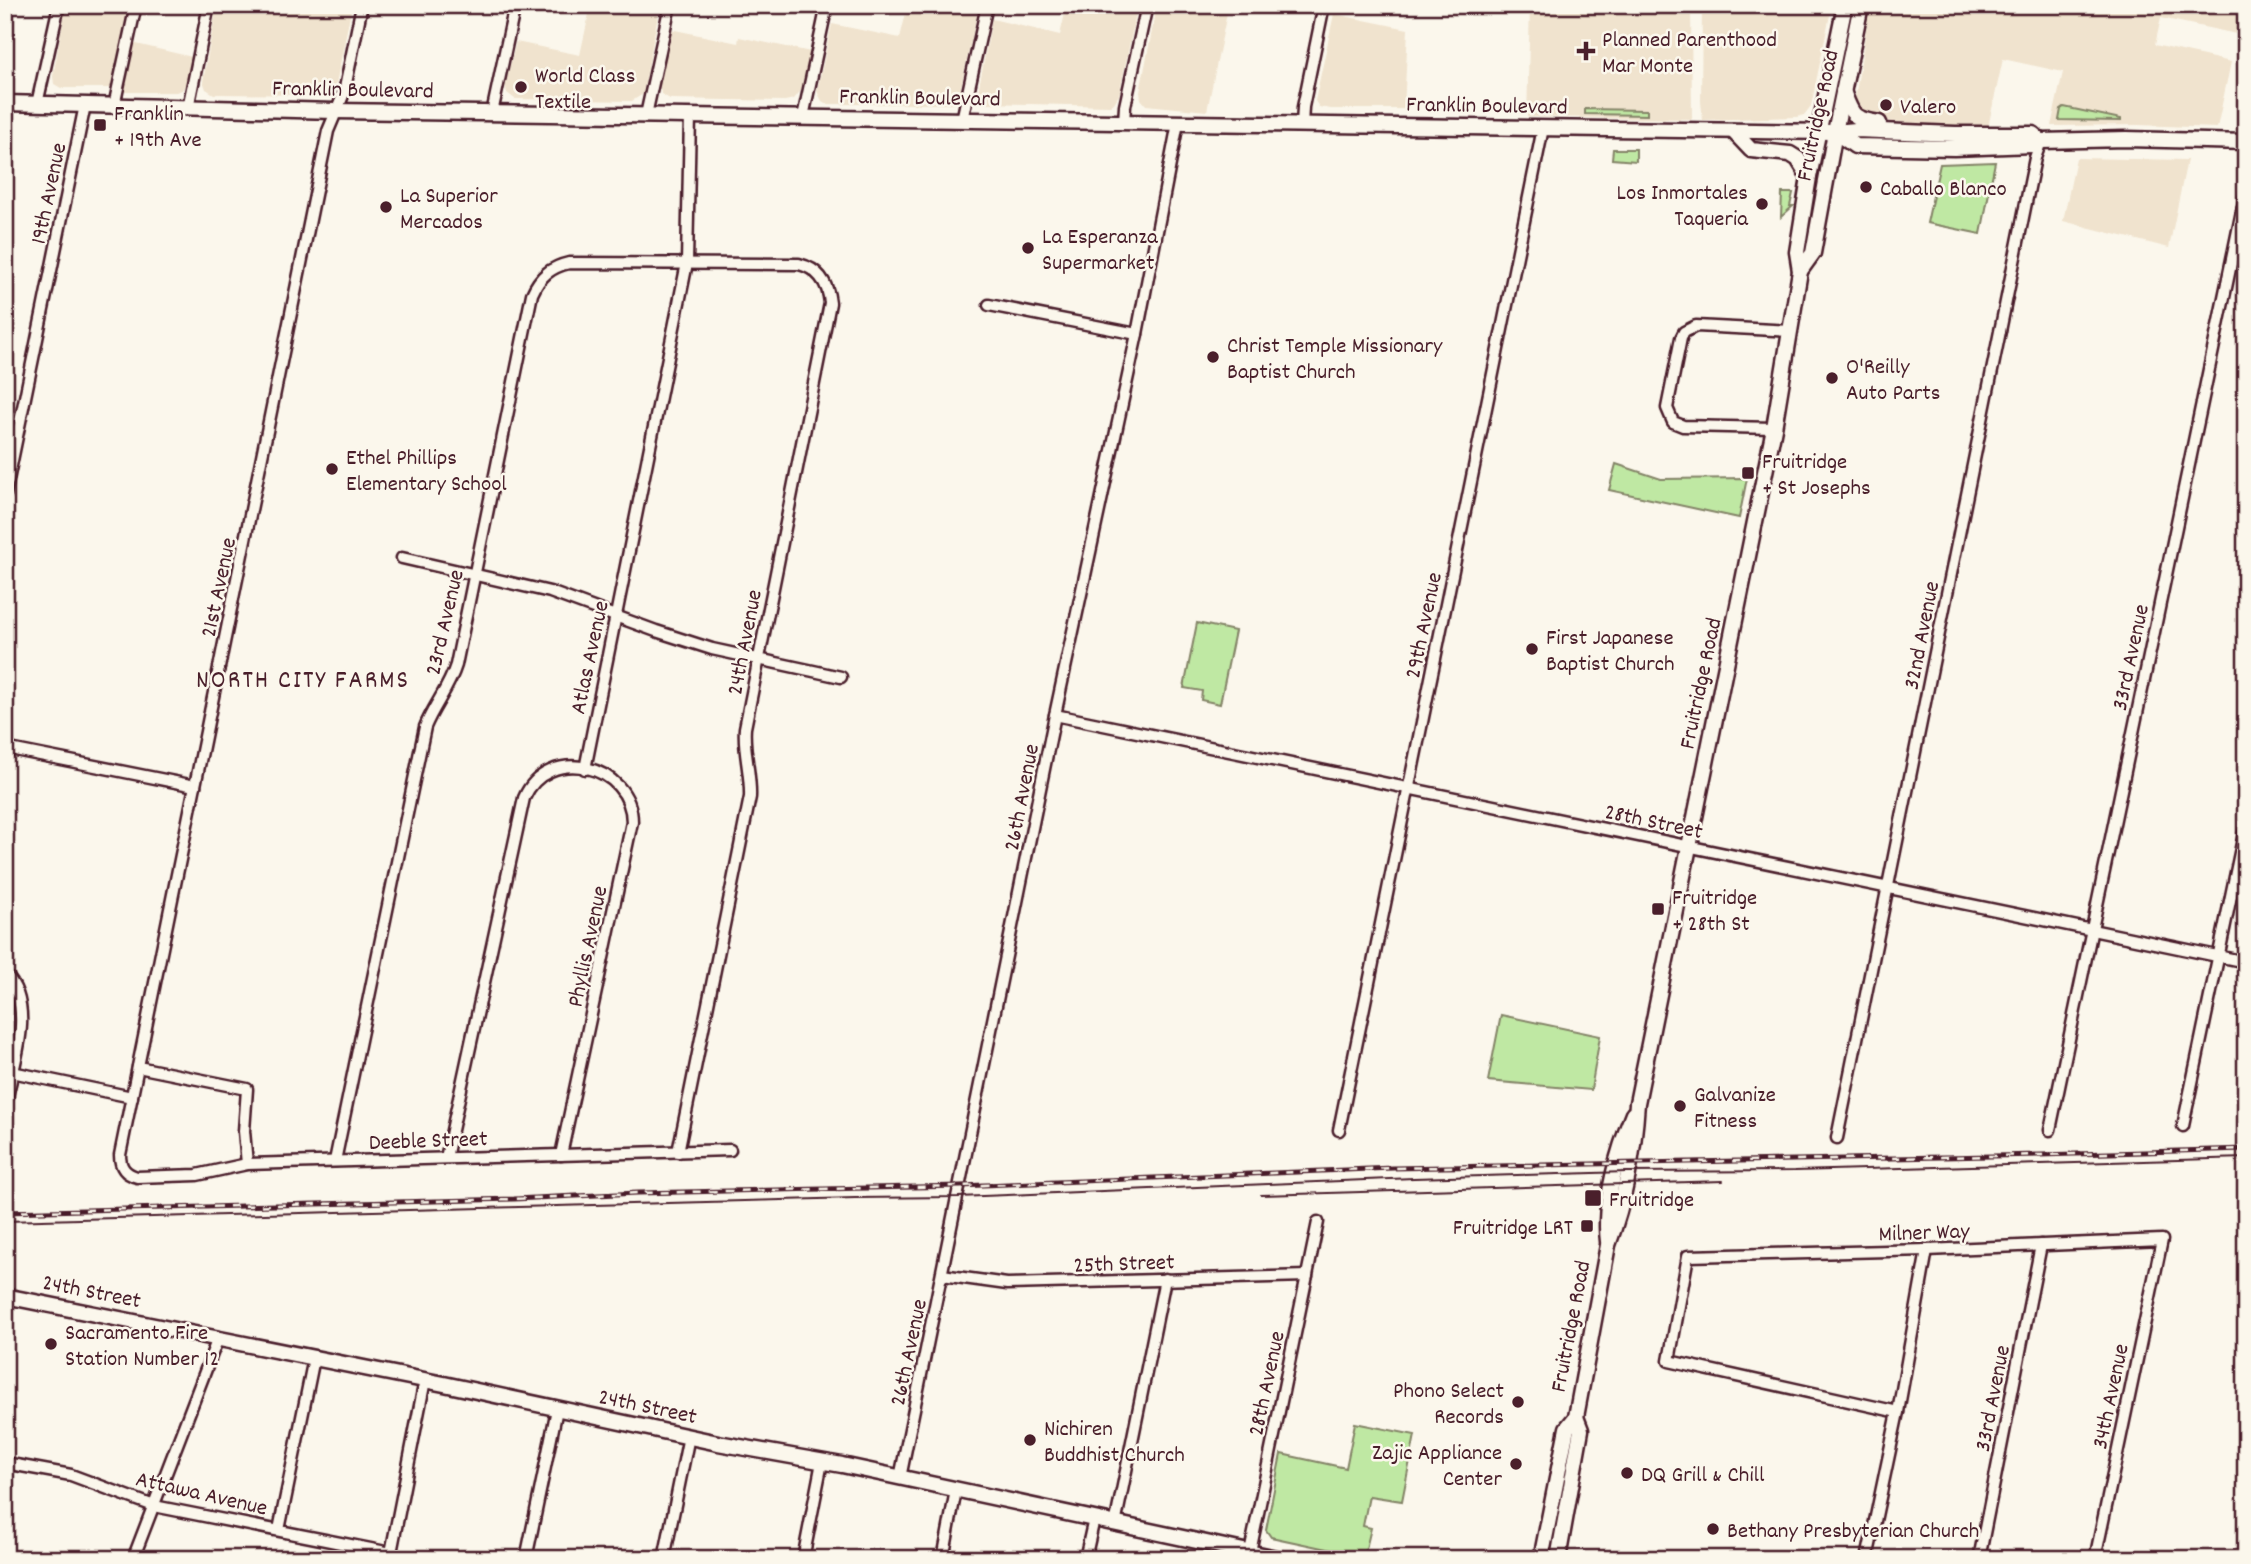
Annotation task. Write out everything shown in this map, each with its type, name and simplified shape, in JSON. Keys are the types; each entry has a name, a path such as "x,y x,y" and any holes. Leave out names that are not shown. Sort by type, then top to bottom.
{"main road":[{"name":"Fruitridge Road","path":"1541,1559 1567,1428 1576,1416 1608,1245 1617,1222 1635,1139 1637,1103 1774,428 1800,271 1797,251 1809,177 1845,5"},
{"name":"Fruitridge Road","path":"1800,271 1813,253 1861,5"},
{"path":"1843,91 1855,117 1863,121 1901,126 1913,133"},
{"name":"Franklin Boulevard","path":"5,103 335,111 1733,131 1856,130 2033,134 2041,141"},
{"path":"1733,131 1751,150 1790,154 1798,159 1809,177"},
{"name":"Franklin Boulevard","path":"1835,132 1855,146 2006,146 2032,145 2041,141 2126,139 2246,142"},
{"name":"24th Street","path":"5,1296 900,1478 1094,1519 1229,1554 1250,1552 1281,1559"},
{"name":"Fruitridge Road","path":"1558,1559 1581,1430 1576,1416"}],"street":[{"path":"37,104 59,5"},
{"path":"114,106 136,5"},
{"path":"188,107 209,5"},
{"name":"21st Avenue","path":"130,1175 121,1165 120,1159 132,1097 328,131 344,93 362,5"},
{"path":"492,113 515,5"},
{"path":"646,115 670,5"},
{"path":"803,117 827,5"},
{"path":"962,120 987,5"},
{"path":"1124,121 1147,5"},
{"path":"1302,125 1303,107 1324,5"},
{"name":"19th Avenue","path":"5,495 85,105"},
{"name":"Atlas Avenue","path":"585,769 687,264 690,116"},
{"name":"26th Avenue","path":"900,1478 1055,715 1137,334 1178,123"},
{"name":"29th Avenue","path":"1339,1130 1544,128"},
{"name":"32nd Avenue","path":"1837,1138 2030,183 2041,141"},
{"name":"33rd Avenue","path":"2050,1130 2246,192"},
{"name":"23rd Avenue","path":"335,1161 425,727 453,677 532,294 541,278 558,266 569,263 687,264"},
{"name":"24th Avenue","path":"678,1152 750,797 744,739 830,303 826,284 815,271 799,264 687,264"},
{"path":"989,305 1137,334"},
{"path":"1774,428 1683,426 1673,422 1667,408 1681,338 1690,328 1696,326 1791,331"},
{"path":"402,558 550,592 684,641 841,677"},
{"name":"28th Street","path":"1055,715 2246,962"},
{"path":"5,748 195,786"},
{"path":"446,1158 524,798 535,780 544,772 565,766 585,769"},
{"name":"Phyllis Avenue","path":"561,1155 632,822 630,802 620,786 606,775 585,769"},
{"path":"2183,1126 2246,824"},
{"path":"5,974 17,990 22,1013 5,1105"},
{"path":"138,1067 247,1089 244,1121 247,1164"},
{"path":"12,1072 132,1097"},
{"name":"Deeble Street","path":"130,1175 197,1175 247,1164 730,1150"},
{"name":"28th Avenue","path":"1250,1552 1318,1222"},
{"name":"Milner Way","path":"1898,1412 1668,1361 1688,1256 2162,1240"},
{"name":"34th Avenue","path":"2095,1559 2162,1240"},
{"name":"33rd Avenue","path":"1979,1559 2041,1245"},
{"path":"1867,1559 1898,1412 1927,1250"},
{"name":"25th Street","path":"942,1275 999,1284 1307,1276"},
{"path":"1115,1525 1166,1279"},
{"path":"133,1559 218,1338"},
{"path":"279,1530 314,1358"},
{"path":"391,1556 425,1380"},
{"path":"526,1559 557,1409"},
{"path":"664,1559 689,1436"},
{"name":"Attawa Avenue","path":"5,1462 71,1475 154,1506 279,1530 391,1556"},
{"path":"803,1559 822,1462"},
{"path":"943,1559 956,1490"},
{"path":"1085,1559 1094,1519"}],"shaded area":[{"path":"66,5 130,5 112,88 61,88 54,84 53,76"},
{"path":"217,5 352,5 335,89 327,95 214,94 206,89 203,81"},
{"path":"591,5 660,5 643,94 632,101 515,99 507,93 505,85 516,42 580,55"},
{"path":"908,5 954,5 978,10 955,104 827,104 822,101 817,91 832,24 900,38"},
{"path":"1067,5 1121,5 1137,9 1119,95 1114,103 1110,106 989,103 981,100 978,92 992,19 1060,35"},
{"path":"1157,5 1190,5 1227,13 1207,111 1146,105 1141,99 1140,92"},
{"path":"1530,5 1691,5 1692,119 1527,117"},
{"path":"1702,5 1832,5 1811,106 1804,115 1703,120"},
{"path":"1870,5 2246,5 2246,36 2161,18 2155,45 2231,62 2217,128 2051,126 2063,72 2003,59 1988,127 1894,122 1865,118 1854,105"},
{"path":"1334,14 1408,29 1404,109 1319,107 1315,101"},
{"path":"670,29 738,43 739,37 811,52 803,88 794,99 785,101 670,99 661,94 659,82"},
{"path":"132,43 192,57 187,83 182,90 120,92"},
{"path":"2076,158 2187,160 2169,248 2063,221"}],"green space":[{"path":"2064,107 2121,119 2121,121 2059,120"},
{"path":"1585,109 1647,110 1647,115 1585,114"},
{"path":"1613,149 1636,149 1636,161 1612,159"},
{"path":"1995,162 1981,234 1927,223 1940,164"},
{"path":"1782,193 1793,193 1790,206 1793,206 1781,217"},
{"path":"1616,464 1661,479 1747,478 1739,518 1609,490"},
{"path":"1197,623 1235,631 1220,704 1201,700 1202,691 1184,688"},
{"path":"1501,1015 1600,1036 1591,1090 1488,1081"},
{"path":"1355,1423 1415,1435 1402,1501 1369,1496 1363,1526 1371,1528 1364,1557 1271,1537 1266,1530 1281,1454 1346,1468"}],"tram line":[{"path":"5,1221 958,1197 1627,1172 1795,1171 2246,1158"},
{"path":"1261,1195 1723,1181"}],"railway":[{"path":"5,1212 960,1186 1393,1168 2246,1149"}],"place":[{"name":"Planned Parenthood Mar Monte","path":"1586,51"},
{"name":"World Class Textile","path":"521,87"},
{"name":"Valero","path":"1886,105"},
{"name":"Franklin + 19th Ave","path":"100,125"},
{"name":"Caballo Blanco","path":"1866,187"},
{"name":"Los Inmortales Taqueria","path":"1762,204"},
{"name":"La Superior Mercados","path":"386,207"},
{"name":"La Esperanza Supermarket","path":"1028,248"},
{"name":"Christ Temple Missionary Baptist Church","path":"1213,357"},
{"name":"O'Reilly Auto Parts","path":"1832,378"},
{"name":"Ethel Phillips Elementary School","path":"332,469"},
{"name":"Fruitridge + St Josephs","path":"1748,473"},
{"name":"First Japanese Baptist Church","path":"1532,649"},
{"name":"Fruitridge + 28th St","path":"1658,909"},
{"name":"Galvanize Fitness","path":"1680,1106"},
{"name":"Fruitridge","path":"1593,1198"},
{"name":"Fruitridge LRT","path":"1587,1226"},
{"name":"Sacramento Fire Station Number 12","path":"51,1344"},
{"name":"Phono Select Records","path":"1518,1402"},
{"name":"Nichiren Buddhist Church","path":"1030,1440"},
{"name":"Zajic Appliance Center","path":"1516,1464"},
{"name":"DQ Grill & Chill","path":"1627,1473"},
{"name":"Bethany Presbyterian Church","path":"1713,1529"}],"district":[{"name":"NORTH CITY FARMS","path":"303,678"}]}
